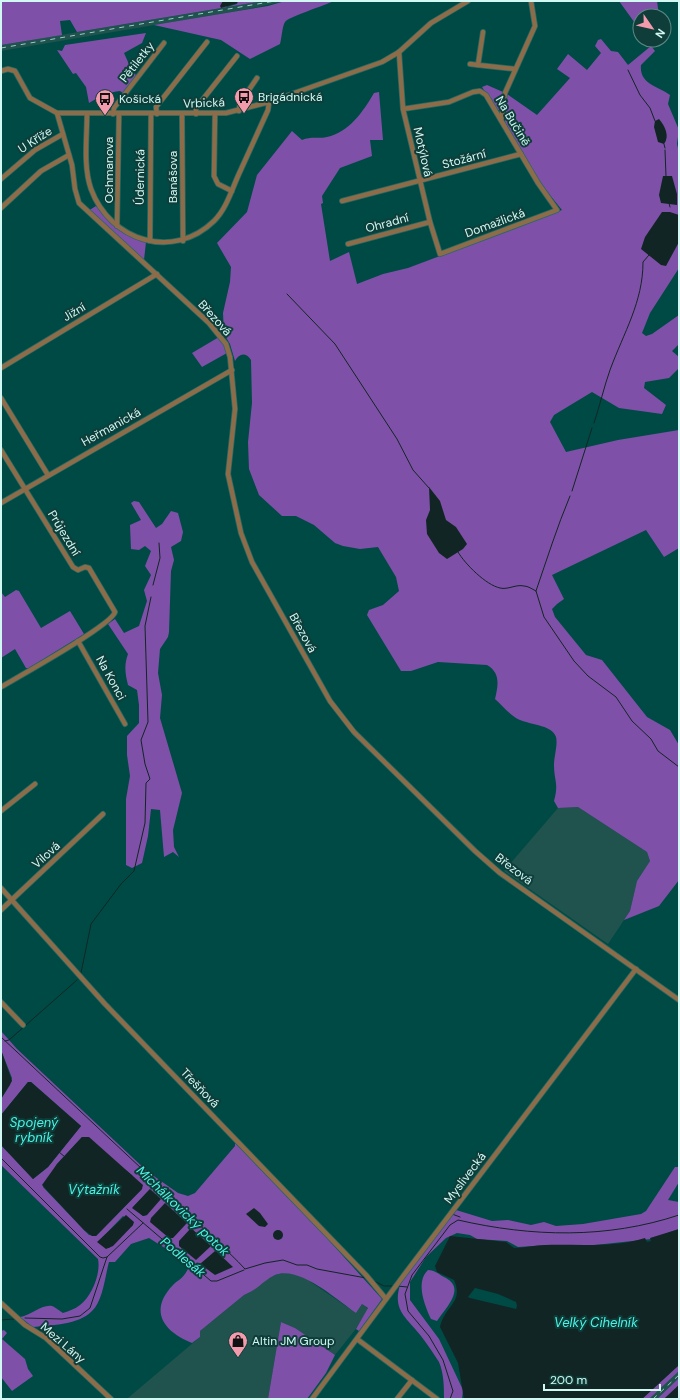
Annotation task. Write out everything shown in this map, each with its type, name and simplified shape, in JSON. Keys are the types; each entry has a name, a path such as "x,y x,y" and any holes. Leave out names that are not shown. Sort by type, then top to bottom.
{"street":[{"name":"Vrbická","path":"3,70 15,71 30,98 58,113 196,114 239,111 364,70 399,52 431,23 467,1"},
{"path":"501,121 504,93 535,26 532,1"},
{"path":"478,66 483,32"},
{"path":"157,114 156,107 207,42"},
{"name":"Pětiletky","path":"113,114 114,108 164,43"},
{"name":"Motýlová","path":"399,52 403,109 430,222 440,254"},
{"path":"196,114 196,108 237,56"},
{"path":"470,64 515,69"},
{"path":"239,111 240,104 257,78"},
{"name":"Na Bučině","path":"403,109 449,102 473,92 480,91 486,95 521,154 557,210"},
{"path":"87,114 87,166 91,188 104,212 117,226 134,236 150,241 165,243 183,241 197,234 214,221 224,207 232,191 268,110 269,102"},
{"path":"1,208 41,171 69,155 58,113"},
{"path":"215,113 215,180 220,185 232,191"},
{"name":"Ochmanova","path":"117,226 119,114"},
{"name":"Údernická","path":"150,241 151,114"},
{"name":"Banášova","path":"182,114 183,241"},
{"name":"U Kříže","path":"1,179 35,150 63,134"},
{"name":"Stožární","path":"342,201 521,154"},
{"name":"Březová","path":"69,155 76,197 86,211 216,329 226,344 232,370 235,409 228,474 241,533 252,562 330,701 354,732 475,851 500,873 679,1000"},
{"name":"Domažlická","path":"440,254 557,210"},
{"name":"Ohradní","path":"348,244 430,222"},
{"name":"Jižní","path":"1,368 157,274"},
{"name":"Heřmanická","path":"1,503 232,370"},
{"path":"1,398 48,475"},
{"name":"Průjezdní","path":"1,450 73,568 78,570 85,567 89,568 115,612 112,619 78,641"},
{"path":"1,687 78,641"},
{"name":"Na Konci","path":"78,641 125,724"},
{"path":"1,811 35,784"},
{"name":"Vilová","path":"1,910 103,814"},
{"name":"Třešňová","path":"1,888 105,1004 366,1275 386,1299"},
{"name":"Myslivecká","path":"312,1399 636,969"},
{"path":"1,1002 23,1025"},
{"name":"Mezi Lány","path":"1,1303 25,1325 46,1338 111,1399"},
{"path":"357,1339 438,1399"},
{"path":"397,1399 412,1380"}],"shaded area":[{"path":"1,1 223,1 222,2 227,7 237,4 236,1 264,1 77,32 70,20 60,21 62,35 1,45"},
{"path":"264,1 285,1 243,10 1,51 1,45"},
{"path":"285,1 334,1 300,14 285,22 280,44 250,59 221,40 154,25 268,6"},
{"path":"619,1 657,1 658,8 632,8 632,19"},
{"path":"146,33 142,43 124,53 132,71 137,76 123,93 120,91 112,92 89,103 86,87 76,73 73,74 57,50 62,51 65,45"},
{"path":"601,39 611,51 618,52 628,65 649,48 653,48 655,51 641,65 641,71 643,76 650,84 670,95 668,104 679,130 677,144 679,152 679,268 650,313 642,333 646,336 652,334 679,315 679,344 672,351 679,357 679,368 669,378 645,382 644,388 666,405 662,414 619,408 592,392 554,415 550,422 566,452 618,440 679,430 679,548 664,557 646,530 552,575 564,599 552,609 555,617 586,655 602,660 647,717 670,730 679,745 679,880 659,906 624,920 630,911 637,881 650,861 647,852 578,807 558,808 554,801 556,786 554,765 557,743 554,733 544,727 516,718 495,699 497,680 495,672 487,665 438,662 411,671 401,671 367,615 369,610 383,605 399,591 396,577 378,547 360,549 335,543 314,525 296,516 282,516 259,495 249,469 248,442 252,403 251,360 243,354 238,356 235,361 230,344 224,334 223,313 230,282 231,267 217,243 247,212 257,175 292,131 302,140 309,138 324,138 342,131 355,120 374,93 379,92 383,140 370,140 372,156 340,168 322,196 323,203 321,204 330,261 349,252 357,284 383,274 408,268 562,210 541,184 505,123 507,94 537,115 570,78 557,69 568,54 587,70 601,53 595,46 598,40"},
{"path":"487,85 503,92 501,110 496,110 482,87"},
{"path":"96,206 118,228 131,236 146,242 144,260 88,211"},
{"path":"219,337 224,343 227,353 202,367 192,353"},
{"path":"134,501 139,502 156,528 162,524 171,511 178,513 183,532 181,541 171,547 174,560 171,571 169,632 168,637 160,649 158,673 162,695 160,718 182,793 173,830 174,847 179,857 173,852 164,857 160,810 151,809 148,836 142,863 132,868 126,865 126,799 130,776 127,755 127,736 139,723 139,705 137,690 128,685 127,681 125,665 128,654 108,624 115,619 124,633 139,626 147,601 144,590 151,575 145,566 151,551 145,546 139,550 131,549 130,525 141,520 131,503"},
{"path":"16,590 19,591 41,628 70,611 84,634 29,668 26,668 15,649 1,658 1,592 5,597"},
{"path":"578,807 647,852 650,861 637,881 630,911 608,944 504,871 558,808"},
{"path":"1,1031 17,1049 148,1172 178,1193 188,1196 195,1193 235,1146 235,1143 325,1236 382,1299 359,1331 356,1329 368,1308 362,1304 356,1313 317,1285 306,1279 285,1273 275,1275 244,1295 200,1331 200,1337 192,1343 174,1333 167,1327 161,1312 161,1303 165,1295 188,1269 168,1250 149,1238 131,1244 115,1262 109,1262 99,1301 96,1307 86,1316 64,1324 33,1327 20,1317 48,1306 52,1306 63,1313 76,1308 84,1301 92,1290 97,1277 99,1265 98,1259 1,1165 1,1145 33,1179 48,1167 81,1126 31,1082 28,1082 1,1115 1,1099 10,1085 12,1078 1,1050","holes":["82,1137 132,1175 142,1189 96,1236 89,1235 43,1187 57,1164","150,1189 147,1215 143,1216 133,1207","123,1216 133,1225 109,1248 98,1242"]},
{"path":"675,1167 679,1167 679,1182 668,1200 679,1202 679,1229 651,1239 595,1245 518,1247 507,1241 477,1239 470,1235 457,1233 446,1238 426,1257 410,1282 410,1300 439,1339 463,1390 462,1399 444,1399 443,1376 439,1362 421,1336 405,1318 399,1306 398,1292 401,1282 456,1210 492,1221 508,1220 531,1225 544,1222 556,1226 583,1224 641,1214 646,1211"},
{"path":"428,1270 434,1271 450,1280 454,1286 453,1297 437,1321 431,1319 422,1294 422,1281"},
{"path":"288,1272 302,1276 356,1313 362,1304 368,1309 355,1330 335,1355 295,1328 281,1322 268,1399 128,1398 200,1337 200,1331 244,1295 249,1293 266,1279"},
{"path":"281,1322 295,1328 335,1355 326,1373 307,1399 268,1399"},
{"path":"4,1330 7,1333 2,1339 25,1359 28,1369 33,1376 12,1391 1,1377 1,1331"},
{"path":"679,1365 679,1371 649,1399 642,1399"},
{"path":"679,1371 679,1378 657,1399 649,1399"},
{"path":"679,1378 679,1385 664,1399 657,1399"}],"water":[{"path":"223,1 236,1 238,3 221,8 220,6"},
{"path":"659,119 667,134 664,144 658,142 654,127 655,121"},
{"path":"663,176 672,176 677,194 677,205 661,203 659,195"},
{"path":"662,212 670,212 679,215 679,242 666,266 661,265 641,249 645,237"},
{"path":"429,487 440,501 446,520 456,527 467,544 463,549 447,559 439,553 427,534 426,520 430,510"},
{"path":"1,1050 12,1081 1,1099"},
{"name":"Spojený rybník","path":"28,1082 31,1082 81,1126 48,1167 33,1179 1,1145 1,1115"},
{"name":"Výtažník","path":"82,1137 89,1137 143,1185 142,1189 96,1236 92,1236 84,1230 42,1185 57,1164"},
{"path":"150,1189 161,1199 147,1215 143,1216 132,1208"},
{"path":"165,1203 187,1223 173,1238 169,1238 150,1222 151,1218"},
{"path":"254,1208 260,1213 268,1224 265,1227 259,1226 246,1214"},
{"path":"126,1215 134,1222 133,1225 113,1246 106,1249 97,1242"},
{"path":"191,1228 211,1246 196,1260 179,1246 179,1241"},
{"name":"Velký Cihelník","path":"679,1229 679,1365 642,1399 464,1399 458,1363 440,1327 442,1320 453,1304 457,1294 454,1280 437,1272 435,1266 450,1236 506,1242 514,1248 541,1245 595,1245 621,1243 645,1238 647,1242 651,1241 650,1238","holes":["475,1288 498,1294 516,1302 516,1309 468,1297"]},
{"path":"276,1230 280,1230 282,1231 282,1239 276,1240 273,1237 273,1233"},
{"path":"215,1251 233,1267 215,1275 200,1264"},
{"path":"679,1385 679,1399 664,1399"}],"waterway":[{"path":"628,70 640,95 650,108 655,121"},
{"path":"664,144 665,148"},
{"path":"665,150 666,176"},
{"path":"669,203 670,207"},
{"path":"594,423 610,370 636,304 640,290 643,262 649,255"},
{"path":"287,294 335,344 397,439 413,470 429,488"},
{"path":"572,491 592,428"},
{"path":"536,591 556,531 570,496"},
{"path":"153,585 160,558 159,543"},
{"path":"458,552 476,573 494,586 500,588 527,586 536,591 544,617 574,661 588,676 616,697 632,721 651,739 658,751 679,767"},
{"path":"81,973 91,924 121,884 134,871 145,823 146,783 150,779 145,764 141,740 148,722 145,626 151,597"},
{"path":"5,1041 9,1040 77,980"},
{"name":"Michálkovický potok","path":"1,1037 189,1213 202,1228 245,1269 265,1263 283,1260 297,1265 307,1265 317,1269 366,1278"},
{"name":"Podlesák","path":"59,1152 65,1157"},
{"path":"1,1158 100,1257 107,1257"},
{"name":"Podlesák","path":"127,1209 211,1281 217,1281 244,1270"},
{"name":"Michálkovický potok","path":"452,1214 460,1217"},
{"path":"450,1399 453,1391 443,1360 429,1336 408,1311 405,1294 412,1275 450,1225 458,1220 514,1230 569,1233 597,1232 652,1223 679,1215"},
{"path":"25,1318 62,1319 80,1316 90,1308 107,1257 143,1223"},
{"name":"Michálkovický potok","path":"372,1280 384,1286 394,1286"},
{"name":"Michálkovický potok","path":"397,1286 407,1287"},
{"path":"1,1320 14,1319"}],"railway":[{"path":"1,48 275,1"},
{"path":"653,1399 679,1375"}],"place":[{"name":"Brigádnická","path":"244,114"},
{"name":"Košická","path":"105,116"},
{"name":"Altin JM Group","path":"238,1358"}]}
